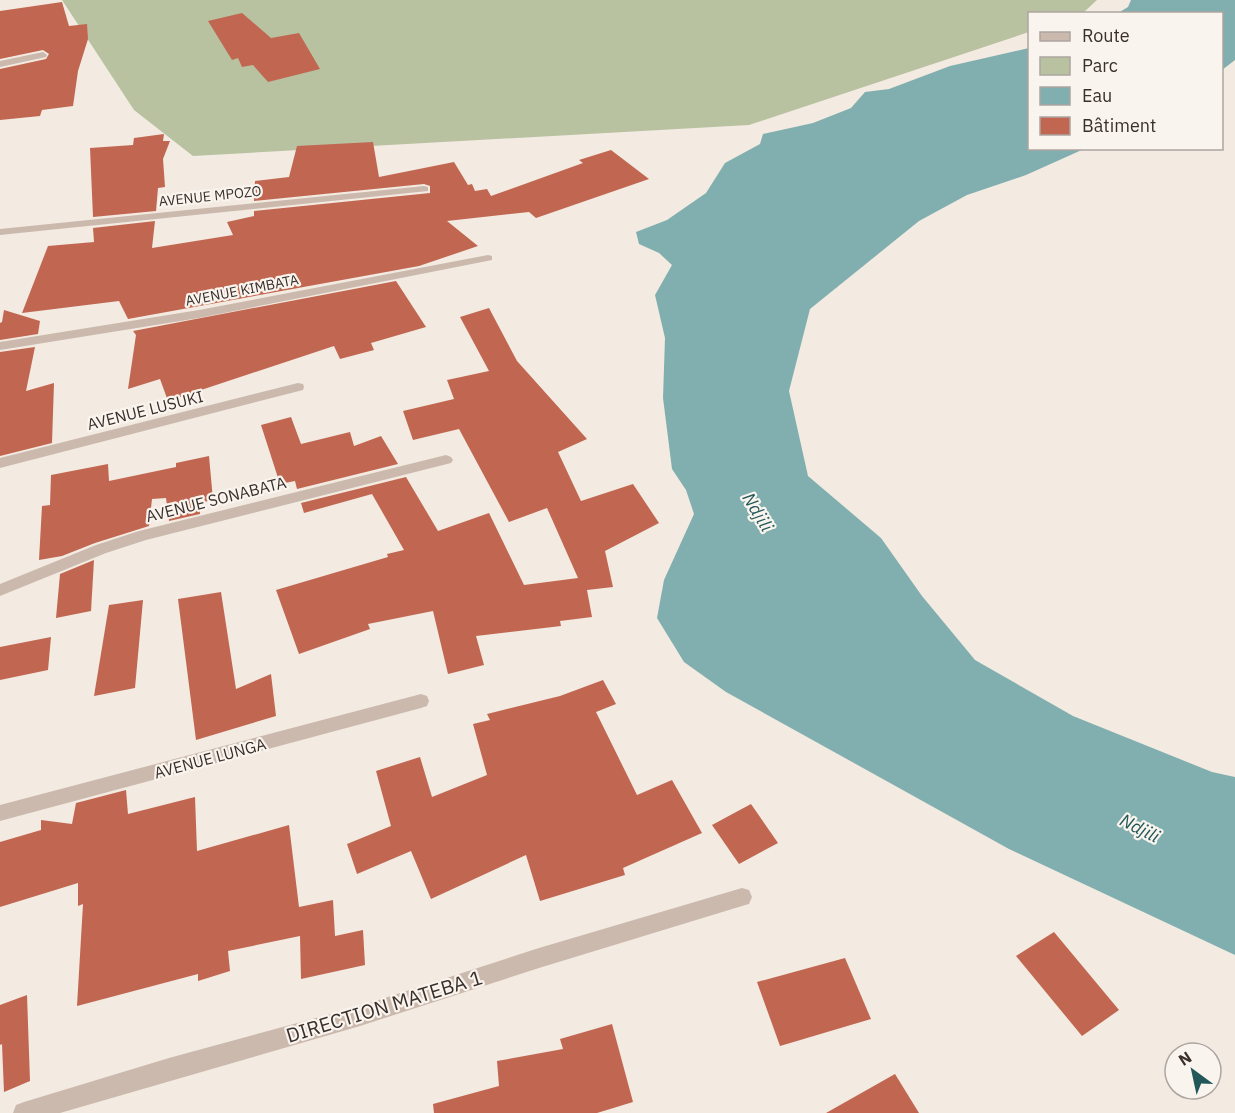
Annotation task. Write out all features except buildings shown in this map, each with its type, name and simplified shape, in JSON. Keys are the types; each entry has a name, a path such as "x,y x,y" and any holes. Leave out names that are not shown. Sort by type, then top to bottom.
{"street":[{"path":"0,64 43,56"},
{"name":"AVENUE MPOZO","path":"0,232 424,189"},
{"name":"AVENUE KIMBATA","path":"0,346 199,314 488,258"},
{"name":"AVENUE LUSUKI","path":"0,463 298,387"},
{"name":"AVENUE SONABATA","path":"0,590 101,549 144,535 446,460"},
{"name":"AVENUE LUNGA","path":"0,813 421,701"},
{"name":"DIRECTION MATEBA 1","path":"24,1113 169,1069 360,1016 539,958 742,897"}],"green space":[{"path":"62,0 1097,0 1084,12 1028,12 1028,32 749,125 193,156 134,110"}],"water":[{"path":"1131,0 1235,0 1235,60 1223,69 1223,12 1120,12 1128,7"},
{"name":"Ndjili","path":"1028,48 1028,150 1082,150 1026,175 967,195 919,221 810,309 789,391 808,476 881,538 922,596 975,660 1073,716 1212,772 1235,777 1235,955 1009,849 726,692 684,662 657,618 664,580 694,514 686,490 672,469 663,398 665,338 655,295 672,265 659,253 639,244 636,232 667,220 706,193 725,163 760,144 763,134 813,123 851,108 865,92 889,89 950,66"}]}
